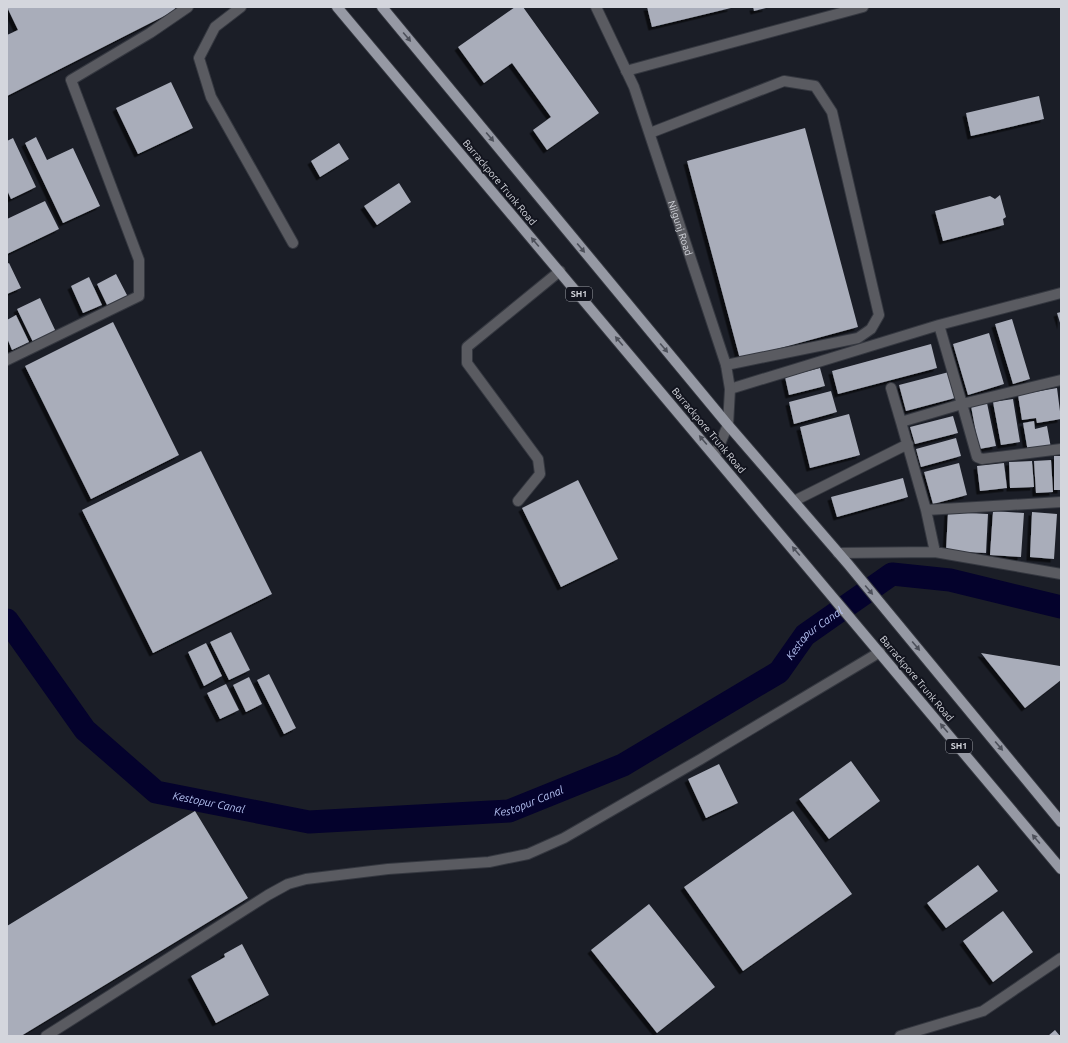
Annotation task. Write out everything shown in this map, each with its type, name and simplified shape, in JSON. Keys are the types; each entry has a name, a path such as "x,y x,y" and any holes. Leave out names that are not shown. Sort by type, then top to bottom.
{"main road":[{"name":"Barrackpore Trunk Road","path":"337,7 821,580 1061,869"},
{"name":"Barrackpore Trunk Road","path":"382,7 728,426 848,564 1061,822"}],"street":[{"path":"7,360 139,296 139,260 71,80 150,33 188,7"},
{"path":"241,7 215,27 199,58 211,98 293,243"},
{"name":"Nilgunj Road","path":"596,7 634,88 726,365 730,389 728,426 715,455"},
{"path":"626,71 863,7"},
{"path":"650,133 784,81 815,86 832,112 879,315 871,329 858,338 726,365"},
{"path":"518,501 540,474 538,459 467,363 467,348 560,271"},
{"path":"730,389 939,325 1061,293"},
{"path":"939,325 977,457 982,459 1061,449"},
{"path":"901,422 962,404 1061,380"},
{"path":"891,388 926,510 935,552"},
{"path":"794,501 908,444"},
{"path":"926,510 1061,502"},
{"path":"838,553 935,552 1061,574"},
{"path":"46,1036 268,895 288,884 306,879 388,869 489,862 528,854 564,838 701,759 880,652"},
{"path":"900,1036 983,1011 1061,958"}],"building":[{"path":"7,7 174,7 176,10 7,96 7,35 18,30"},
{"path":"515,7 523,7 599,113 547,150 533,130 551,117 512,63 484,83 458,47"},
{"path":"647,7 731,7 731,8 652,27"},
{"path":"753,7 766,7 766,8 754,11"},
{"path":"171,82 193,128 138,154 116,108"},
{"path":"1039,96 1044,119 971,136 966,113"},
{"path":"805,128 858,327 740,359 687,161"},
{"path":"36,137 47,160 73,148 100,206 63,223 25,143"},
{"path":"13,138 36,187 11,199 7,190 7,141"},
{"path":"339,143 349,159 320,177 311,161"},
{"path":"399,183 411,202 377,225 364,206"},
{"path":"1000,195 1006,217 1003,219 1004,225 943,241 935,211 990,196 995,199"},
{"path":"45,201 59,229 7,254 7,219"},
{"path":"9,263 21,288 7,294 7,264"},
{"path":"116,274 128,297 108,307 97,284"},
{"path":"89,277 102,305 83,313 71,286"},
{"path":"40,298 56,332 33,342 17,309"},
{"path":"1061,312 1061,326 1057,313"},
{"path":"16,315 29,342 12,350 7,338 7,320"},
{"path":"1012,319 1030,379 1013,384 995,324"},
{"path":"113,322 179,455 91,499 25,366"},
{"path":"989,333 1004,384 968,395 953,344"},
{"path":"931,344 937,368 838,394 832,371"},
{"path":"820,368 825,386 789,395 785,377"},
{"path":"949,372 955,398 906,411 899,385"},
{"path":"1057,388 1061,419 1037,423 1036,418 1022,420 1018,395"},
{"path":"831,391 837,412 794,424 789,402"},
{"path":"1013,399 1020,442 1001,445 993,402"},
{"path":"987,403 996,446 979,449 971,406"},
{"path":"849,414 860,455 810,468 800,427"},
{"path":"953,416 958,433 915,444 910,427"},
{"path":"1034,421 1035,429 1047,426 1051,448 1028,452 1023,423"},
{"path":"956,438 961,456 921,467 916,449"},
{"path":"201,451 272,594 153,653 82,510"},
{"path":"1054,456 1061,456 1061,490 1054,490"},
{"path":"1051,460 1053,492 1036,493 1034,461"},
{"path":"1032,461 1034,487 1010,488 1009,462"},
{"path":"959,463 967,495 933,504 924,472"},
{"path":"1004,463 1007,488 980,491 977,466"},
{"path":"903,478 908,497 837,517 831,497"},
{"path":"578,480 618,559 561,587 522,508"},
{"path":"993,511 1024,513 1021,557 990,555"},
{"path":"948,512 988,514 986,553 946,551"},
{"path":"1032,512 1057,514 1054,559 1030,557"},
{"path":"231,632 250,670 229,680 210,642"},
{"path":"206,643 222,676 204,686 188,652"},
{"path":"981,653 1060,666 1061,680 1025,708"},
{"path":"269,674 296,728 284,734 257,680"},
{"path":"249,677 262,704 246,712 233,685"},
{"path":"226,684 239,710 220,719 207,693"},
{"path":"851,761 880,801 829,839 799,799"},
{"path":"719,764 738,803 706,818 688,779"},
{"path":"195,811 248,898 21,1036 7,1036 7,926"},
{"path":"793,811 852,894 743,971 684,887"},
{"path":"978,865 998,891 946,928 927,903"},
{"path":"649,904 715,987 657,1033 591,950"},
{"path":"1003,911 1033,952 993,982 963,941"},
{"path":"242,944 269,995 216,1023 191,976 225,957 224,954"},
{"path":"1055,1030 1060,1036 1048,1036"}],"waterway":[{"name":"Kestopur Canal","path":"7,620 85,730 156,792 309,822 509,811 623,765 779,672 805,635 892,574 950,580 1061,607"}]}
